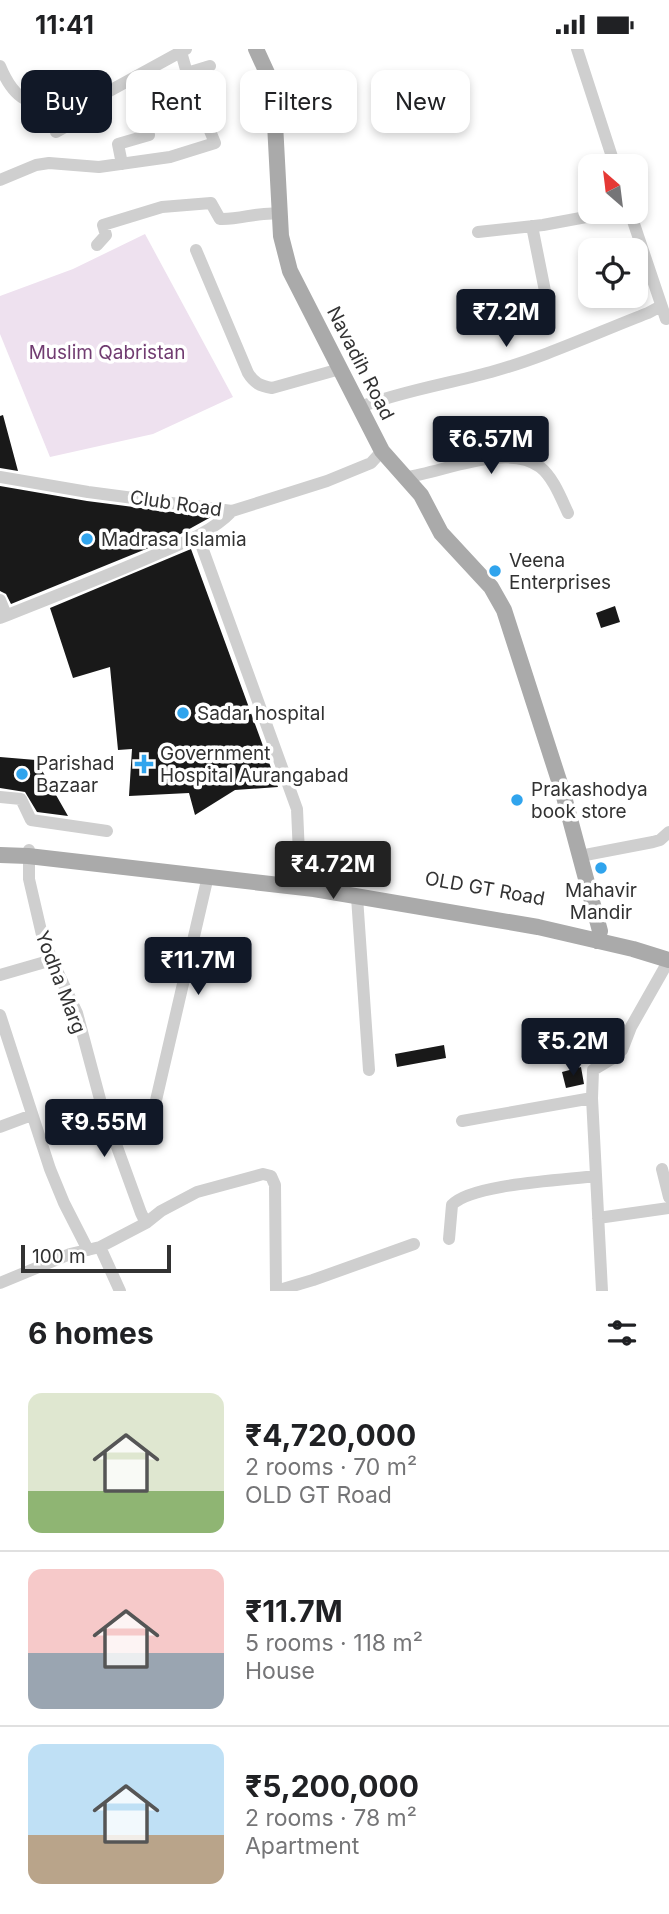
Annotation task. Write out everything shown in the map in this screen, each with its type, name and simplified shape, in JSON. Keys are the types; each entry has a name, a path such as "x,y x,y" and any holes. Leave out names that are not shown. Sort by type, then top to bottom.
{"main road":[{"name":"Navadih Road","path":"256,49 274,86 281,236 290,271 382,451 421,495 440,533 491,587 504,610 563,793 598,936"},
{"name":"OLD GT Road","path":"0,847 357,897 598,936 635,938 669,949"},
{"name":"OLD GT Road","path":"28,853 300,877 598,936 669,960"},
{"path":"0,855 28,853"}],"street":[{"path":"577,49 611,154"},
{"path":"148,70 183,51 186,70"},
{"path":"197,70 210,66"},
{"path":"2,74 21,96"},
{"path":"122,164 118,143 149,135 148,133"},
{"path":"0,180 49,163 99,167 170,157 215,143 211,133"},
{"path":"97,245 106,235 103,225 162,207 211,203 220,219 233,220 248,215 280,214"},
{"path":"478,232 578,218"},
{"path":"634,224 668,322"},
{"path":"532,226 546,296"},
{"path":"196,250 248,373 254,381 262,387 272,388 340,369"},
{"path":"359,407 413,389 490,372 530,359 661,306"},
{"name":"Club Road","path":"0,477 232,511 327,481 371,463 382,451"},
{"path":"406,477 491,459 512,458 529,461 540,467 549,477 568,513"},
{"path":"0,600 3,616 198,536 232,511"},
{"path":"198,536 297,809 300,877"},
{"path":"0,797 22,799 31,820 107,831"},
{"path":"580,856 653,842 669,832"},
{"name":"Yodha Marg","path":"28,853 29,879 36,915 52,960 77,1013 101,1103 146,1223"},
{"path":"154,1109 208,876"},
{"path":"357,897 369,1070"},
{"path":"0,975 52,960"},
{"path":"602,1291 592,1098 593,1070 622,1050 631,1027 669,960"},
{"path":"0,1015 64,1203 120,1291"},
{"path":"462,1121 592,1098"},
{"path":"0,1127 32,1115"},
{"path":"662,1169 669,1197"},
{"path":"0,1283 58,1259 94,1248 146,1223 161,1211 197,1192 263,1174 271,1175 275,1185 276,1291 414,1244"},
{"path":"449,1239 452,1205 462,1196 500,1187 596,1176"},
{"path":"598,1218 669,1208"}],"green space":[{"name":"Muslim Qabristan","path":"145,234 233,397 153,434 50,457 0,334 0,296 73,269"}],"building":[{"path":"3,415 18,471 0,468 0,416"},
{"name":"Madrasa Islamia","path":"0,486 87,501 211,517 173,538 11,604 6,594 0,591"},
{"name":"Sadar hospital","path":"191,549 278,787 235,790 195,815 189,793 129,796 132,749 118,750 110,667 73,678 50,608"},
{"path":"615,606 620,622 601,628 596,613"},
{"name":"Parishad Bazaar","path":"0,757 36,760 68,816 37,812 25,792 0,788"},
{"path":"444,1045 446,1058 397,1067 395,1054"},
{"path":"581,1067 584,1084 566,1088 562,1072"}],"place":[{"name":"Madrasa Islamia","path":"87,539"},
{"name":"Veena Enterprises","path":"495,571"},
{"name":"Sadar hospital","path":"183,713"},
{"name":"Government Hospital Aurangabad","path":"144,764"},
{"name":"Parishad Bazaar","path":"22,774"},
{"name":"Prakashodya book store","path":"517,800"},
{"name":"Mahavir Mandir","path":"601,868"}]}
